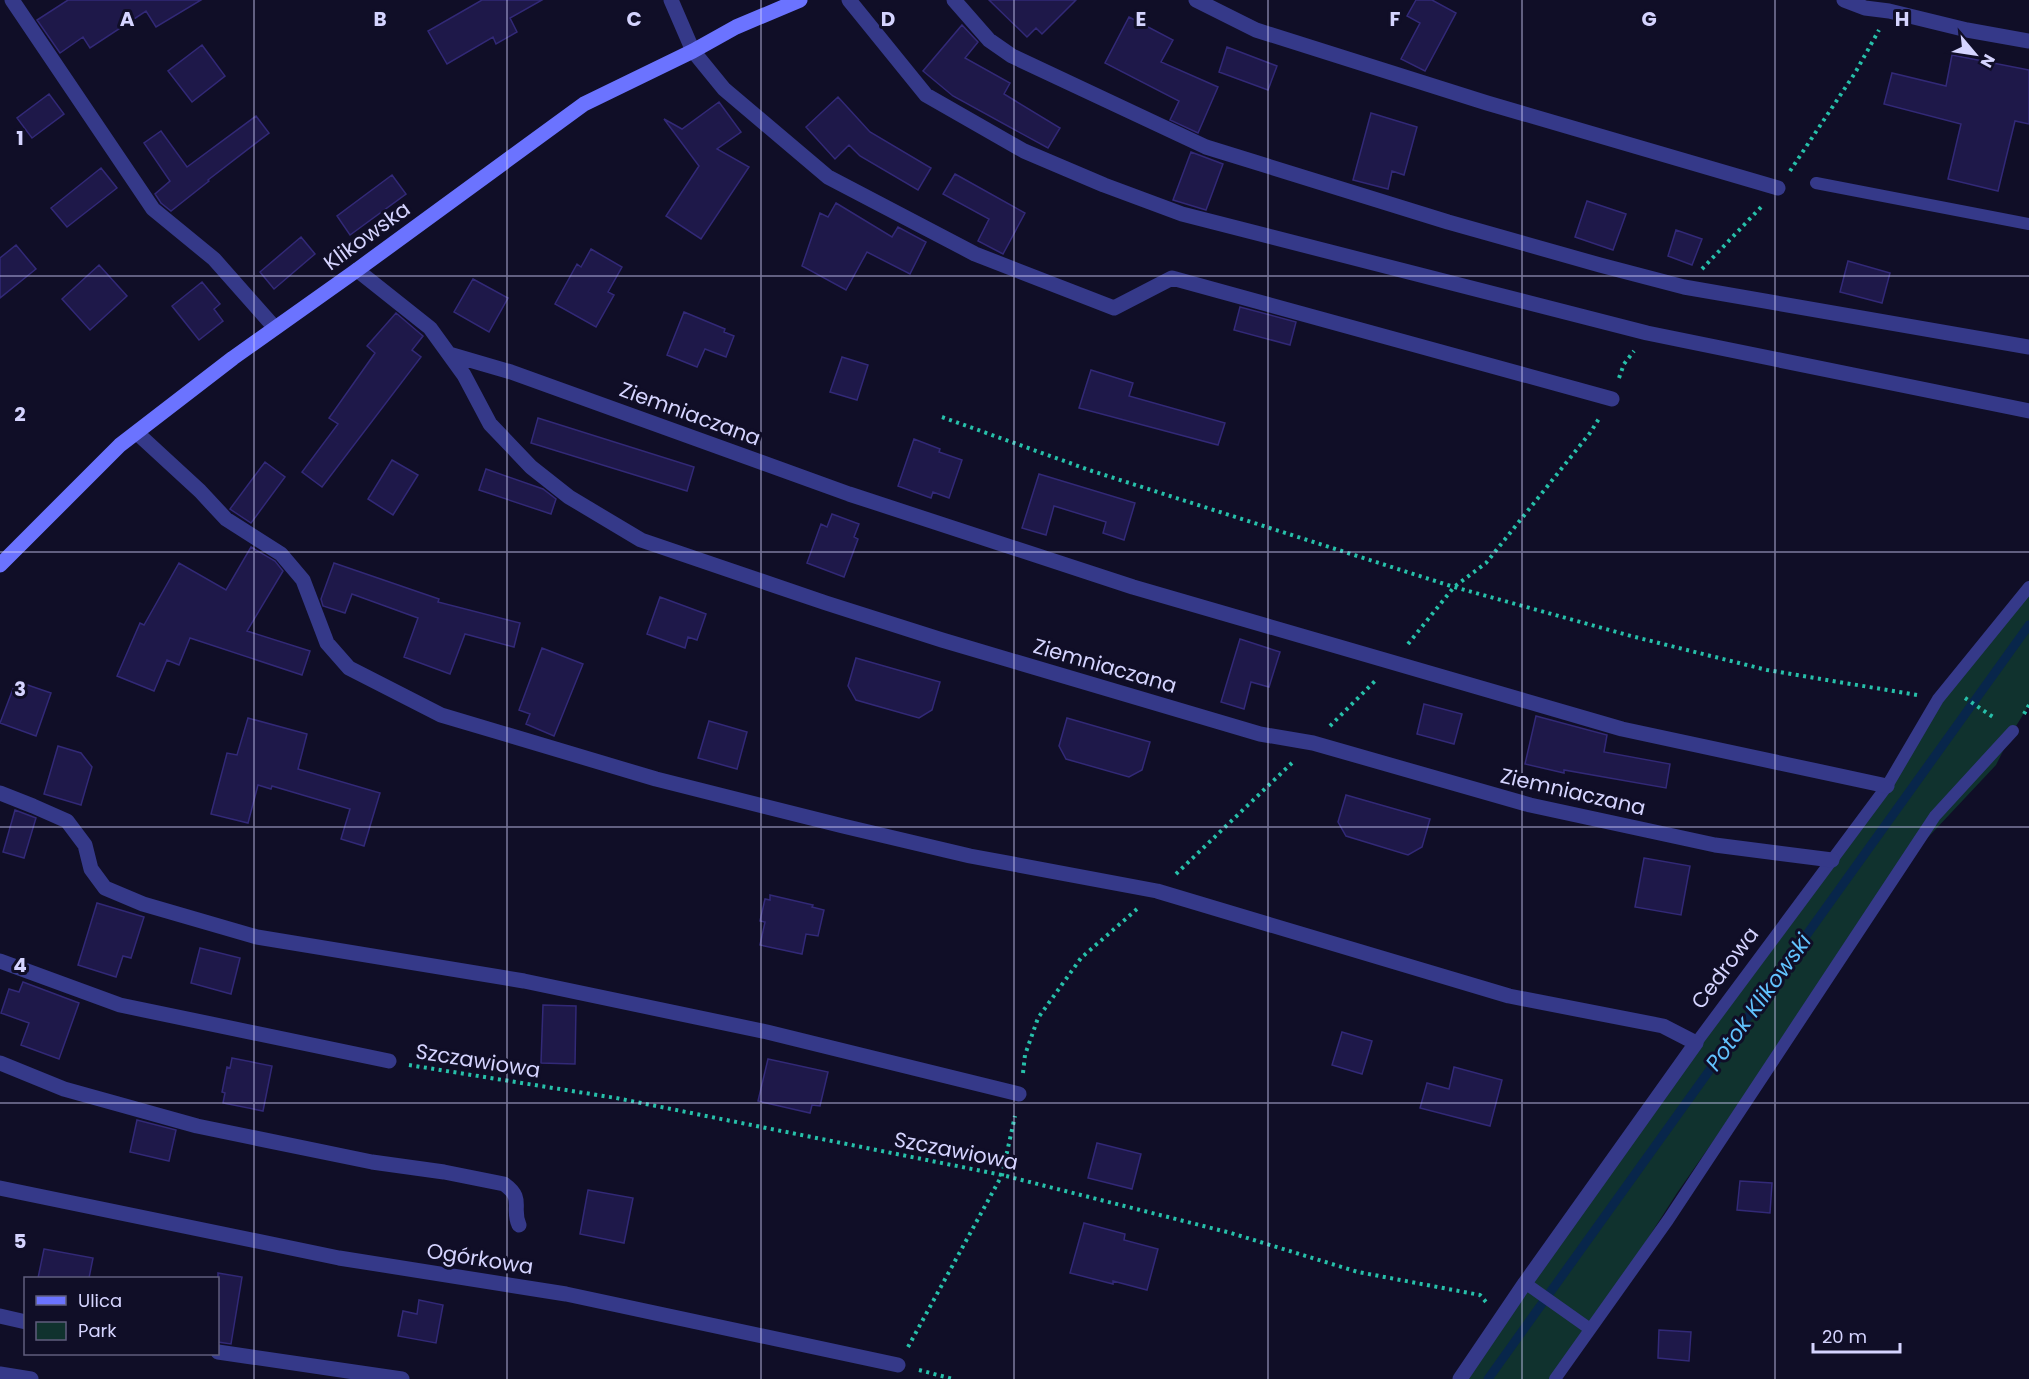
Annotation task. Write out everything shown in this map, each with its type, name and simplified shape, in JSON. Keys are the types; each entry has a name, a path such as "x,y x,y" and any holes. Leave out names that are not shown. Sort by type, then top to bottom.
{"street":[{"path":"12,0 153,208 214,259 275,328"},
{"path":"671,0 693,51 724,89 828,177 975,254 1114,308 1172,278 1612,399"},
{"name":"Klikowska","path":"0,565 120,445 233,358 584,104 693,51 736,27 800,0"},
{"path":"849,0 926,94 1024,151 1104,185 1182,214 1647,333 2029,411"},
{"path":"954,0 988,40 1012,56 1206,147 1448,222 1684,287 2029,347"},
{"path":"1196,0 1256,30 1487,103 1778,188"},
{"path":"1844,0 1865,8 2029,41"},
{"name":"Ziemniaczana","path":"357,270 430,328 464,375 490,424 531,467 569,497 642,540 942,640 1260,734 1313,743 1530,806 1714,845 1832,861"},
{"name":"Ziemniaczana","path":"449,354 511,372 849,494 1133,587 1622,729 1887,786"},
{"path":"137,433 200,491 226,519 281,554 303,580 327,643 349,668 441,716 656,779 843,826 970,856 1157,891 1509,996 1663,1026 1695,1042"},
{"path":"0,794 68,821 85,845 91,869 105,888 143,904 257,937 536,983 767,1032 1019,1094"},
{"path":"0,962 120,1005 389,1061"},
{"name":"Cedrowa","path":"1460,1379 1695,1042"},
{"path":"0,1063 64,1089 197,1126 372,1162 444,1172 504,1184 511,1189 517,1199 516,1211 519,1225"},
{"name":"Ogórkowa","path":"0,1188 339,1258 566,1294 897,1365"},
{"path":"0,1316 24,1322"},
{"path":"219,1352 402,1379"},
{"path":"0,1374 31,1379"}],"lane":[{"path":"1816,183 2029,224"},
{"name":"Cedrowa","path":"1695,1042 1887,786 1938,699 2029,587"},
{"path":"1555,1379 1668,1220 1935,816 2013,731"},
{"path":"1525,1284 1590,1329"}],"path":[{"path":"1684,287 1778,188 1855,73 1889,11"},
{"path":"953,1379 897,1365 1002,1174 1025,1055 1038,1018 1082,958 1157,891 1313,743 1393,663 1454,587 1486,563 1590,433 1612,399 1624,364 1647,333"},
{"path":"942,417 1092,471 1454,587 1631,636 1767,670 1938,699"},
{"path":"1950,687 2013,731"},
{"name":"Szczawiowa","path":"389,1061 616,1098 1002,1174 1231,1233 1358,1272 1480,1295 1501,1318"}],"green space":[{"path":"2029,587 2029,705 1996,765 1918,848 1677,1193 1590,1329 1553,1379 1460,1379 1812,888 1938,699"}],"building":[{"path":"68,0 201,0 156,27 146,11 90,48 83,37 60,53 37,20"},
{"path":"482,0 542,0 510,18 517,32 496,44 493,37 447,64 428,31"},
{"path":"989,0 1076,0 1042,34 1036,28 1027,37"},
{"path":"1416,0 1432,0 1456,13 1425,71 1401,59 1420,23 1407,16"},
{"path":"1129,17 1173,40 1161,62 1218,87 1198,133 1170,120 1179,101 1105,63"},
{"path":"962,25 978,42 965,58 1010,83 1004,94 1060,128 1048,148 953,96 923,71"},
{"path":"202,45 225,76 192,102 168,71"},
{"path":"1227,47 1277,66 1268,90 1219,72"},
{"path":"1952,55 2029,70 2029,124 2015,121 1998,191 1948,179 1961,124 1884,104 1892,73 1946,86"},
{"path":"49,94 64,114 32,138 17,118"},
{"path":"838,97 870,132 931,168 918,190 860,156 849,145 835,159 806,127"},
{"path":"719,102 741,132 717,149 749,167 701,239 666,216 699,166 664,119 682,129"},
{"path":"1371,113 1417,127 1404,175 1392,171 1388,189 1353,180"},
{"path":"256,116 269,133 171,211 161,203 155,194 170,181 144,143 161,131 187,167"},
{"path":"1191,152 1223,164 1206,210 1173,200"},
{"path":"101,168 117,188 67,227 51,208"},
{"path":"955,174 1025,213 1003,254 978,241 989,219 943,194"},
{"path":"392,175 406,194 350,235 337,216"},
{"path":"1587,201 1626,214 1613,250 1575,237"},
{"path":"836,203 892,237 898,227 926,242 910,274 867,252 846,290 802,266 820,213 828,217"},
{"path":"1676,230 1702,239 1692,265 1668,256"},
{"path":"301,237 315,254 274,289 260,272"},
{"path":"16,245 36,269 0,298 0,258"},
{"path":"591,249 622,267 608,292 614,295 596,327 555,304 577,264 581,267"},
{"path":"1848,261 1890,273 1882,303 1840,292"},
{"path":"99,265 127,296 90,330 62,299"},
{"path":"473,279 508,298 489,332 454,312"},
{"path":"202,282 220,304 214,309 223,321 199,340 172,306"},
{"path":"1240,307 1296,322 1290,345 1234,330"},
{"path":"684,312 725,329 724,332 734,336 726,357 705,349 697,367 667,355"},
{"path":"396,313 423,336 412,350 421,357 322,487 302,472 338,424 329,418 375,353 367,346"},
{"path":"842,357 868,365 857,400 830,392"},
{"path":"1091,370 1133,383 1129,396 1225,423 1218,445 1079,408"},
{"path":"538,418 694,467 687,491 531,443"},
{"path":"914,439 940,449 939,452 962,460 949,498 933,492 931,498 898,486"},
{"path":"392,460 418,475 393,515 368,499"},
{"path":"265,462 285,477 251,523 230,509"},
{"path":"486,469 543,489 556,499 551,514 479,490"},
{"path":"1039,474 1135,503 1124,540 1103,533 1106,522 1054,506 1046,535 1022,528"},
{"path":"832,514 859,524 854,537 858,539 844,577 807,563 821,524 827,527"},
{"path":"251,547 275,561 283,571 247,631 310,651 302,675 190,638 179,665 167,660 154,691 117,676 140,623 144,625 179,563 226,590"},
{"path":"334,563 439,599 438,602 520,623 514,647 465,634 450,674 404,657 418,618 352,594 345,613 323,606 321,599"},
{"path":"660,597 706,614 697,640 688,637 685,648 647,634"},
{"path":"1240,639 1280,652 1269,687 1251,682 1244,709 1221,702"},
{"path":"542,648 583,664 554,736 526,724 530,714 519,710"},
{"path":"856,658 940,682 932,710 919,718 856,700 848,686"},
{"path":"16,681 51,693 36,736 0,723"},
{"path":"1424,704 1462,714 1454,744 1417,734"},
{"path":"1536,716 1607,735 1604,752 1670,764 1666,788 1564,770 1564,773 1525,764"},
{"path":"248,718 307,734 298,769 380,793 364,846 341,839 350,809 272,786 271,789 258,785 248,823 211,814 227,753 237,755"},
{"path":"1067,718 1150,742 1142,770 1129,777 1066,759 1059,746"},
{"path":"709,721 747,732 737,769 698,758"},
{"path":"58,746 81,753 92,767 81,805 44,794"},
{"path":"1346,795 1430,819 1422,847 1408,855 1346,836 1338,822"},
{"path":"15,810 36,818 24,858 3,852"},
{"path":"1644,858 1690,866 1681,915 1635,907"},
{"path":"770,895 813,905 812,907 824,910 818,936 806,934 802,954 760,945 765,922 760,921 765,899 770,900"},
{"path":"97,903 144,917 131,958 123,956 116,977 78,965"},
{"path":"200,948 240,958 231,994 191,983"},
{"path":"23,982 79,1003 59,1059 21,1045 29,1023 1,1013 9,989 19,992"},
{"path":"543,1005 576,1006 575,1064 541,1063"},
{"path":"1342,1032 1372,1041 1362,1074 1332,1065"},
{"path":"232,1058 272,1066 263,1111 223,1103 225,1093 222,1092 227,1067 230,1068"},
{"path":"768,1059 828,1072 820,1106 812,1105 810,1113 758,1101"},
{"path":"1454,1067 1502,1080 1490,1126 1420,1108 1427,1083 1449,1089"},
{"path":"137,1120 176,1130 169,1161 130,1152"},
{"path":"1097,1143 1141,1154 1132,1189 1088,1178"},
{"path":"1740,1181 1772,1183 1770,1213 1737,1210"},
{"path":"588,1190 633,1198 624,1243 580,1234"},
{"path":"1084,1223 1125,1234 1124,1240 1158,1249 1147,1290 1070,1273"},
{"path":"44,1249 93,1258 89,1277 38,1277"},
{"path":"218,1273 242,1277 231,1344 219,1342"},
{"path":"419,1300 443,1305 436,1343 398,1336 403,1311 417,1314"},
{"path":"1659,1330 1691,1332 1689,1361 1658,1358"}],"waterway":[{"name":"Potok Klikowski","path":"1488,1379 2029,625"}]}
